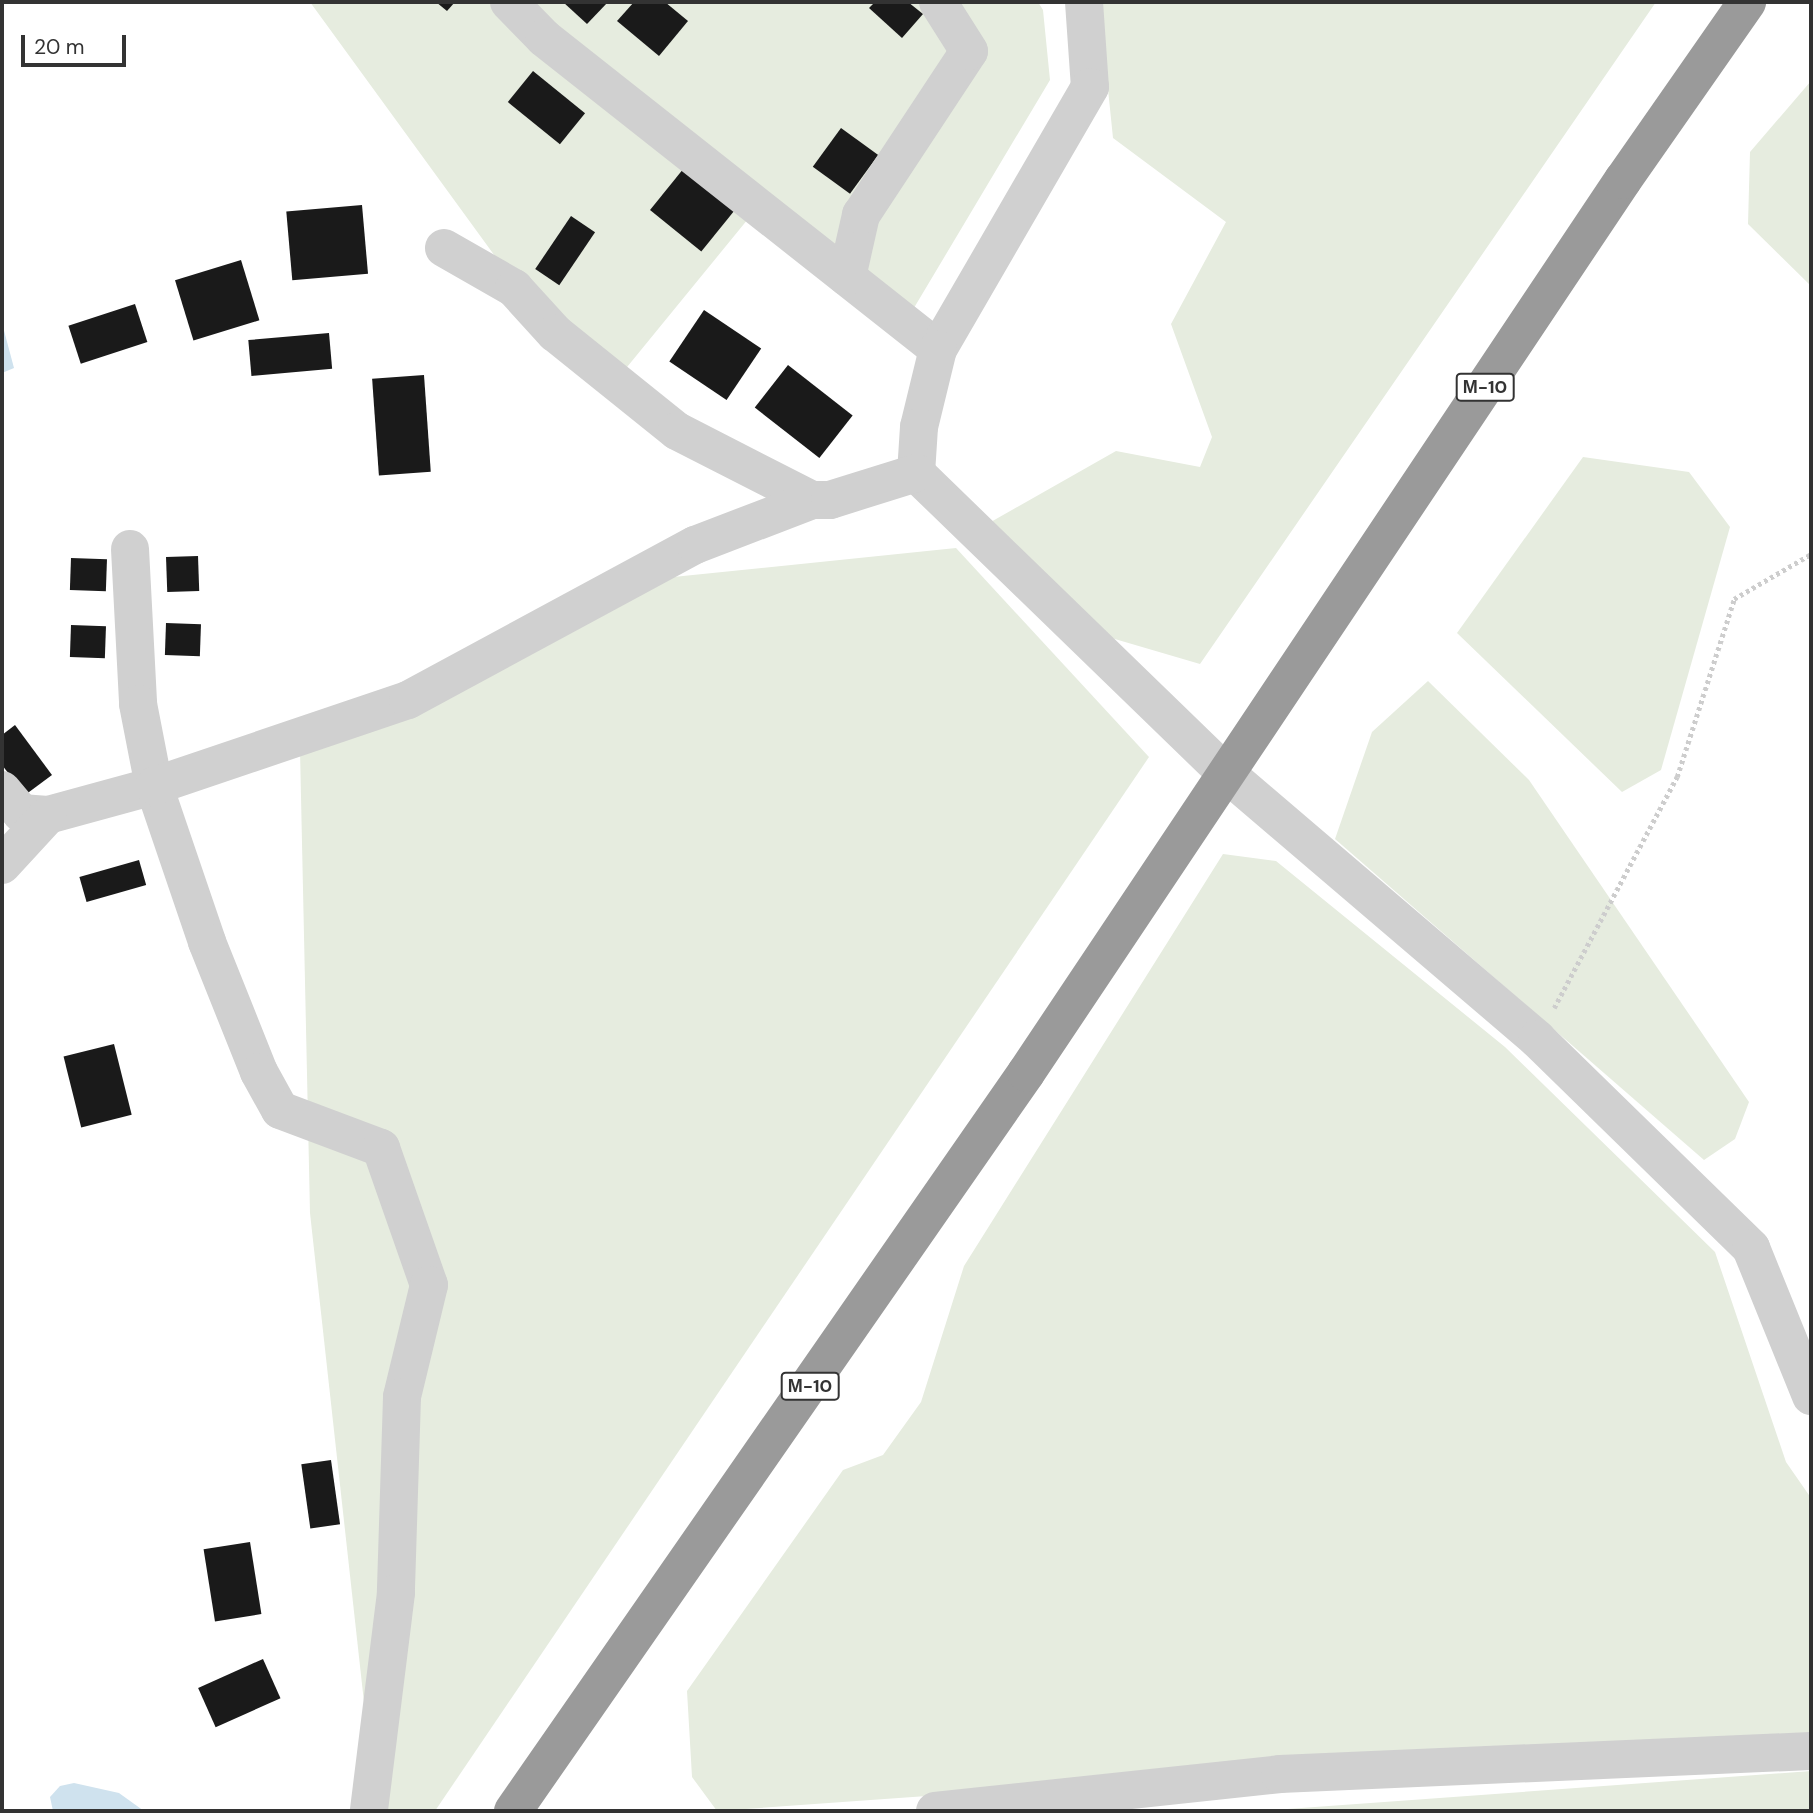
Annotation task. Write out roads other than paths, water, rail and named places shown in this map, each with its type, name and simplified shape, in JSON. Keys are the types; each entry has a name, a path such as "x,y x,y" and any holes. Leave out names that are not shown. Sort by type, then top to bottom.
{"highway":[{"name":"М-10","path":"513,1811 1027,1073 1623,180 1747,2"}],"street":[{"path":"509,2 544,38 938,349"},
{"path":"847,277 861,215 969,51 938,2"},
{"path":"1084,2 1090,88 938,349 919,427 916,473 1227,774 1537,1039 1751,1248 1811,1396"},
{"path":"444,248 514,288 555,333 677,431 811,500"},
{"path":"2,790 21,813 48,815 154,786 408,701 695,545 811,500 831,500 916,473"},
{"path":"130,549 138,704 154,786 207,942 259,1072 279,1110 381,1148 429,1285 402,1397 396,1593 369,1811"},
{"path":"2,866 48,815"},
{"path":"935,1811 1280,1774 1811,1751"}],"water":[{"path":"2,323 14,368 2,373"},
{"path":"74,1783 119,1793 144,1811 53,1811 50,1797 60,1786"}]}
